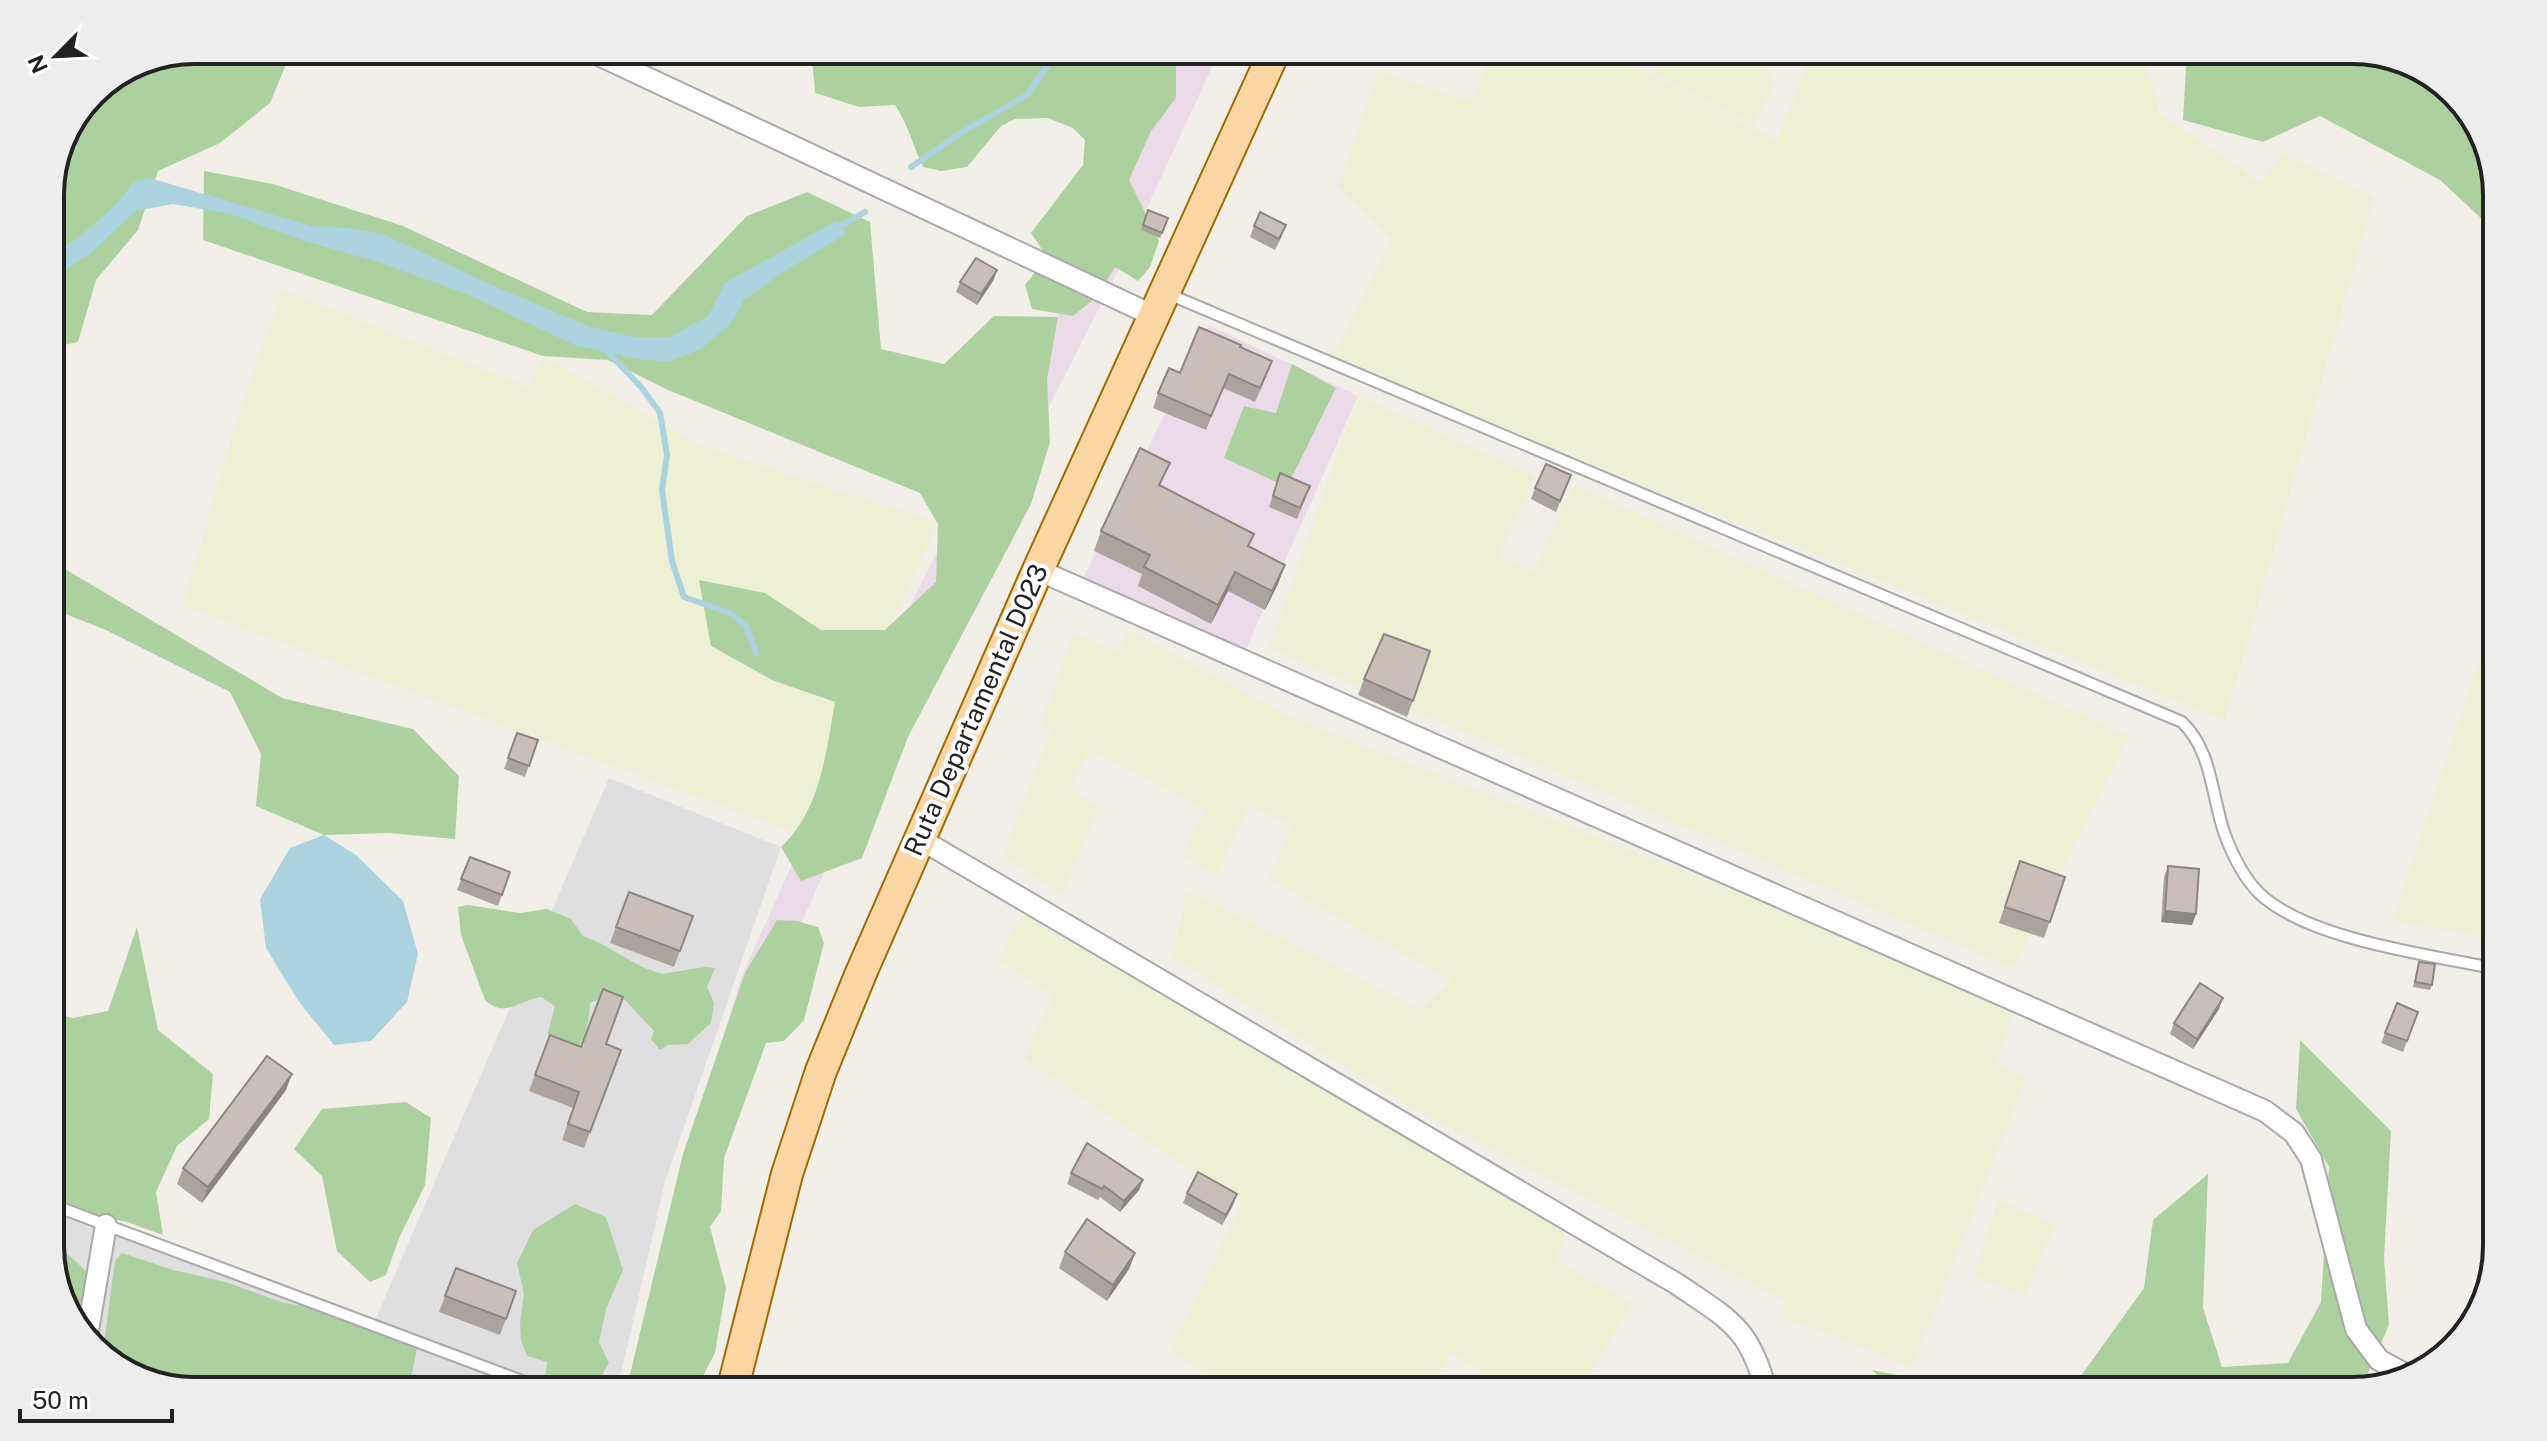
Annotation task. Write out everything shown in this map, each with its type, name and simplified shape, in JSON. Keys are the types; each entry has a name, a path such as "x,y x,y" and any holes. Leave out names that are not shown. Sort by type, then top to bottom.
{"main road":[{"name":"Ruta Departamental D023","path":"736,1377 787,1174 821,1071 1038,570 1269,64"}],"street":[{"path":"619,64 1159,305"},
{"path":"1038,570 2265,1111 2294,1133 2311,1159 2356,1329 2379,1360 2396,1369"},
{"path":"920,839 1677,1284 1732,1322 1748,1341 1761,1377"},
{"path":"89,1323 106,1225"}],"lane":[{"path":"1159,305 2182,722 2194,733 2202,748 2234,857 2259,892 2278,907 2303,920 2357,939 2483,966"},
{"path":"64,1209 506,1377"}],"shaded area":[{"path":"1177,64 1214,64 1115,277 920,659 770,993 681,1175 741,978 892,641 1086,261"},
{"path":"1209,325 1358,396 1242,658 1082,580"},
{"path":"609,778 781,847 665,1182 620,1377 195,1377 161,1373 115,1350 91,1326 82,1311 67,1271 64,1211 373,1325"}],"green space":[{"path":"286,64 270,103 220,143 158,171 138,230 96,280 78,342 64,345 64,187 68,161 86,122 102,102 122,86 145,74 170,67"},
{"path":"813,64 1176,64 1176,98 1151,131 1129,180 1159,241 1150,267 1138,281 1115,267 1097,297 1073,316 1032,309 1025,285 1047,257 1031,233 1083,165 1085,140 1073,128 1048,118 1015,119 1001,126 967,167 941,171 923,167 895,105 859,107 815,93"},
{"path":"1488,64 1631,64 1777,141 1807,64 2146,64 2160,114 2260,183 2282,154 2374,197 2225,720 1333,359 1392,238 1338,186 1379,72 1471,101"},
{"path":"1657,64 1767,64 1774,83 1754,126 1653,73"},
{"path":"2186,64 2352,64 2386,68 2432,91 2461,122 2476,153 2480,170 2483,220 2440,180 2320,116 2263,142 2183,120"},
{"path":"204,171 273,184 403,226 587,312 652,315 747,216 807,192 870,222 881,349 944,364 994,316 1058,317 1047,379 1050,442 1031,504 908,737 862,858 801,881 781,847 794,833 813,799 835,702 772,680 711,646 699,580 765,593 821,630 885,630 936,582 938,524 920,493 668,390 608,360 543,356 203,240"},
{"path":"283,290 528,387 543,356 698,444 938,523 796,833 183,605 240,410"},
{"path":"1292,364 1336,388 1287,487 1224,458 1244,406 1276,413"},
{"path":"1358,396 1535,476 1498,557 1534,571 1574,485 2129,736 2013,968 1269,648"},
{"path":"64,568 282,698 413,729 459,776 455,839 388,833 324,835 256,806 261,754 230,692 106,630 64,614"},
{"path":"1129,630 1288,716 2017,1002 1995,1064 2026,1078 1912,1367 1781,1316 1786,1301 1405,1104 1173,957 1187,890 1421,1010 1452,981 1268,878 1293,826 1249,805 1216,875 1182,854 1206,809 1089,749 1070,789 1099,808 1062,894 1003,856 1051,732 1069,739 1041,724 1073,633 1118,653"},
{"path":"2483,652 2483,937 2393,920"},
{"path":"468,905 520,913 547,909 571,919 583,936 662,974 715,968 707,987 714,1003 711,1023 688,1044 668,1045 660,1050 651,1039 654,1031 622,997 597,1000 590,1003 586,1030 573,1053 551,1044 548,1033 555,1006 541,997 506,1008 499,1008 485,1000 461,935 458,907"},
{"path":"1021,913 1570,1227 1555,1260 1631,1303 1588,1377 1489,1377 1452,1353 1437,1377 1210,1377 1171,1350 1242,1204 1025,1058 1053,996 999,960"},
{"path":"777,920 818,927 824,943 804,1020 784,1041 766,1043 724,1158 721,1211 710,1227 726,1288 715,1353 702,1377 629,1377 683,1154 745,973"},
{"path":"137,927 158,1030 213,1074 209,1119 177,1146 156,1192 163,1235 127,1222 78,1211 64,1204 64,1016 73,1018 108,1011"},
{"path":"2300,1040 2391,1131 2384,1259 2389,1325 2367,1376 2080,1377 2144,1288 2153,1220 2208,1174 2203,1308 2222,1367 2288,1363 2321,1302 2329,1167 2296,1109"},
{"path":"406,1102 431,1118 425,1185 399,1238 386,1275 370,1282 337,1251 322,1176 294,1149 322,1109"},
{"path":"1998,1200 2055,1225 2024,1297 1974,1276"},
{"path":"575,1204 606,1217 623,1270 606,1309 599,1342 609,1363 601,1377 545,1377 547,1362 527,1356 521,1340 524,1294 517,1263 533,1230"},
{"path":"64,1251 87,1272 89,1289 79,1305 71,1288"},
{"path":"122,1253 173,1270 226,1282 281,1302 318,1309 380,1334 418,1343 412,1374 410,1377 195,1377 161,1373 145,1367 104,1341 115,1261"},
{"path":"1872,1370 1908,1377 1879,1377"}],"water":[{"path":"150,178 311,226 351,228 385,235 590,327 634,337 669,337 708,316 725,283 838,220 846,234 744,300 730,325 701,349 667,362 577,346 464,293 375,261 305,241 231,214 173,204 135,211 90,254 64,270 64,246 118,202 134,182"},
{"path":"324,835 356,855 403,901 418,954 407,1002 371,1041 334,1045 299,1002 266,948 260,899 290,848"}],"building":[{"path":"1148,210 1168,218 1162,233 1143,225"},
{"path":"1260,212 1286,225 1279,239 1254,226"},
{"path":"976,258 997,270 981,294 960,282"},
{"path":"1199,327 1272,361 1260,388 1229,374 1211,416 1158,393 1169,368 1180,373"},
{"path":"1140,448 1170,463 1159,485 1254,534 1248,546 1285,565 1272,591 1235,572 1218,605 1144,567 1150,555 1101,531"},
{"path":"1546,464 1571,475 1560,501 1535,488"},
{"path":"1280,473 1310,486 1300,508 1273,496"},
{"path":"1384,634 1430,651 1413,701 1364,679"},
{"path":"517,733 538,740 529,766 508,758"},
{"path":"470,857 510,872 502,895 461,879"},
{"path":"2020,861 2065,877 2050,922 2005,907"},
{"path":"2168,866 2199,869 2196,914 2165,911"},
{"path":"629,892 693,916 680,951 616,927"},
{"path":"2419,962 2435,964 2432,985 2415,982"},
{"path":"2200,983 2223,998 2197,1039 2174,1023"},
{"path":"603,989 623,997 606,1044 621,1050 590,1132 568,1124 579,1092 535,1075 550,1035 581,1047"},
{"path":"2397,1003 2418,1012 2407,1041 2385,1033"},
{"path":"267,1056 292,1074 208,1187 183,1168"},
{"path":"1087,1143 1143,1180 1124,1201 1104,1186 1102,1189 1071,1173"},
{"path":"1198,1172 1237,1194 1226,1215 1187,1193"},
{"path":"1087,1219 1135,1253 1113,1285 1065,1252"},
{"path":"456,1268 516,1291 506,1319 445,1296"}],"waterway":[{"path":"911,167 964,131 1027,95 1048,64"},
{"path":"837,228 865,212"},
{"path":"604,348 642,388 660,413 667,455 662,490 672,561 684,597 730,613 746,626 756,653"}]}
